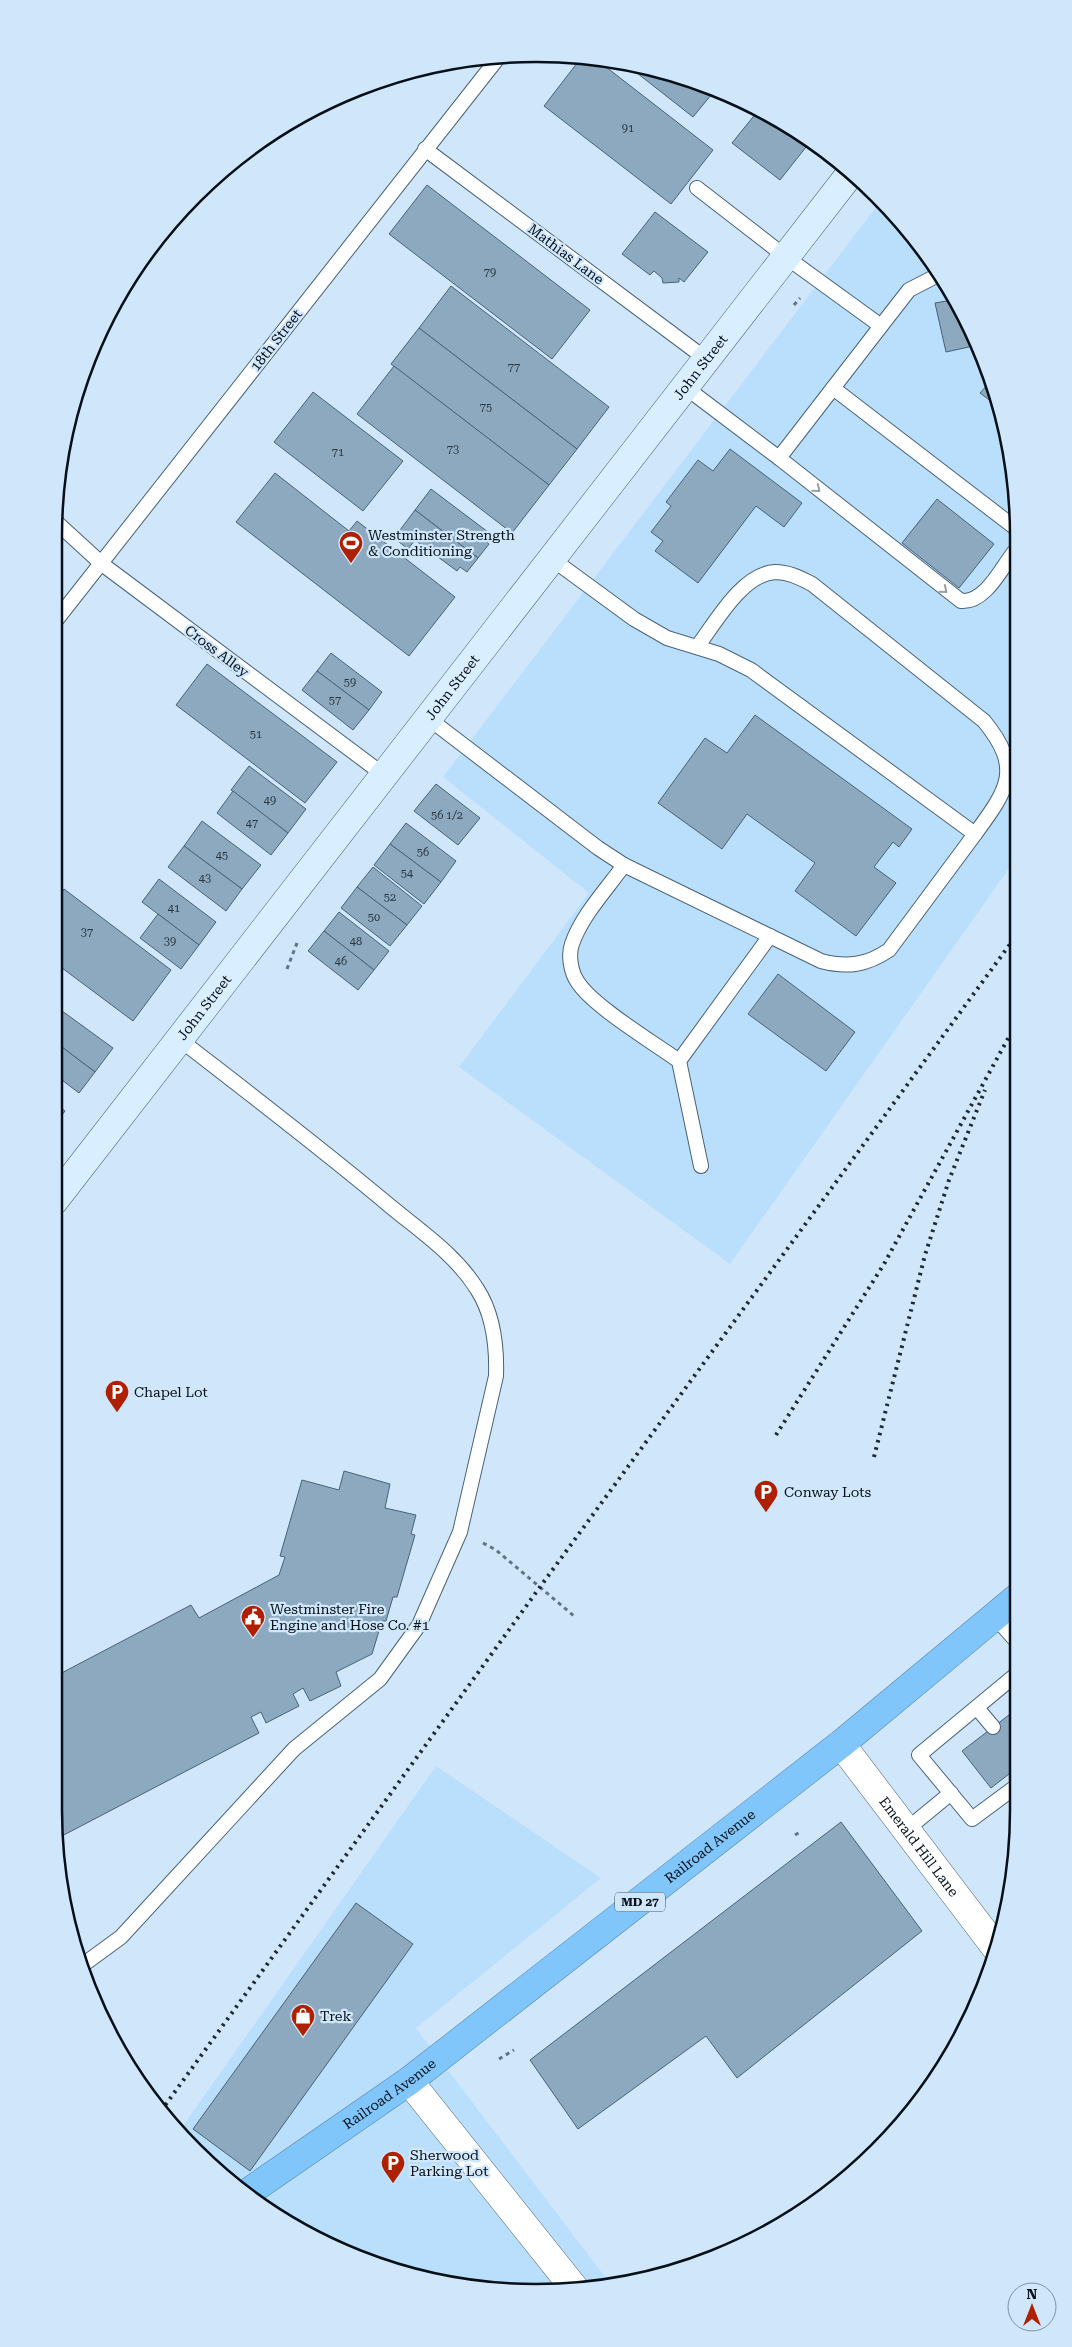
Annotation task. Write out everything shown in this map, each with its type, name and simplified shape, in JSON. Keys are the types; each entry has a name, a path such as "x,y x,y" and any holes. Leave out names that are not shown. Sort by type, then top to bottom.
{"highway":[{"name":"Railroad Avenue","path":"253,2190 409,2081 842,1744 1010,1603"}],"street":[{"name":"John Street","path":"62,1192 846,179"},
{"name":"Emerald Hill Lane","path":"842,1744 991,1941"},
{"path":"409,2081 570,2283"}],"lane":[{"name":"18th Street","path":"62,613 492,65"},
{"name":"Mathias Lane","path":"425,149 706,359"},
{"path":"697,188 786,257 881,326"},
{"path":"779,458 909,290 933,278"},
{"path":"685,387 779,458 954,598 968,602 980,597 1010,557"},
{"path":"833,388 1009,523"},
{"name":"Cross Alley","path":"63,528 102,564 384,775"},
{"path":"552,559 634,619 667,638 719,654 751,670 975,834"},
{"path":"428,718 598,848 624,865 821,961 839,966 874,960 888,950 999,801 1007,781 1008,760 1000,740 984,721 812,584 794,575 775,572 758,576 744,585 697,646"},
{"path":"624,865 579,929 571,946 570,963 576,980 588,996 679,1061 701,1166"},
{"path":"679,1061 770,936"},
{"path":"88,1961 121,1937 294,1749 380,1679 419,1625 460,1532 496,1376 497,1356 494,1330 479,1291 468,1276 444,1251 330,1156 179,1039"},
{"path":"994,1616 1010,1634"},
{"path":"1010,1682 919,1755 972,1819 1010,1791"},
{"path":"977,1708 993,1727"},
{"path":"906,1830 951,1793"}],"path":[{"path":"287,969 297,944"},
{"path":"460,1532 496,1550 574,1616"},
{"path":"795,1835 802,1831"},
{"path":"499,2059 514,2050"}],"shaded area":[{"path":"876,207 912,248 930,273 961,327 984,384 1000,444 1005,474 1010,536 1010,867 730,1264 459,1067 589,893 443,777"},
{"path":"436,1766 601,1878 416,2028 606,2279 567,2283 505,2283 444,2275 384,2259 327,2236 273,2205 224,2167 183,2126"}],"building":[{"path":"576,65 608,69 713,150 671,204 544,106"},
{"path":"639,74 659,79 710,96 693,117"},
{"path":"754,116 806,147 780,180 732,143"},
{"path":"427,185 590,310 552,359 389,234"},
{"path":"655,212 708,252 684,282 679,278 679,282 663,283 662,278 654,271 650,275 622,254"},
{"path":"451,286 609,407 577,449 419,328"},
{"path":"947,301 970,347 946,352 935,303"},
{"path":"419,328 577,449 549,485 391,364"},
{"path":"394,366 549,485 512,533 357,414"},
{"path":"985,387 989,400 980,393"},
{"path":"313,392 403,461 363,511 274,442"},
{"path":"730,449 802,503 784,527 756,506 698,583 655,551 663,541 651,532 671,506 666,502 698,460 713,471"},
{"name":"Westminster Strength & Conditioning","path":"275,473 349,531 357,521 455,597 409,656 236,522"},
{"path":"431,489 488,532 483,539 489,544 478,558 415,510"},
{"path":"937,499 994,544 959,588 902,543"},
{"path":"415,510 478,558 467,572 460,567 457,571 415,540 408,549 394,538"},
{"path":"331,653 382,692 369,710 317,671"},
{"path":"207,664 337,762 305,803 176,705"},
{"path":"317,671 369,710 353,730 302,690"},
{"path":"755,715 912,829 899,847 893,842 874,867 896,883 856,936 795,891 815,863 747,814 722,849 658,803 705,738 727,753"},
{"path":"249,766 306,809 288,833 231,790"},
{"path":"436,784 480,818 458,845 414,811"},
{"path":"233,791 288,833 271,855 217,813"},
{"path":"202,821 261,865 242,889 184,846"},
{"path":"406,823 456,861 441,882 390,844"},
{"path":"390,844 441,882 424,904 374,865"},
{"path":"184,846 242,889 226,911 168,867"},
{"path":"373,867 422,906 407,925 357,887"},
{"path":"159,879 216,922 199,945 142,902"},
{"path":"357,887 407,925 390,946 341,908"},
{"path":"64,889 171,970 133,1021 62,968 62,892"},
{"path":"339,912 389,951 374,970 324,931"},
{"path":"158,914 199,945 181,969 140,938"},
{"path":"324,931 374,970 358,990 308,951"},
{"path":"778,974 855,1032 826,1071 748,1014"},
{"path":"62,1011 113,1048 95,1072 62,1047"},
{"path":"62,1047 95,1072 79,1093 62,1080"},
{"name":"Westminster Fire Engine and Hose Co. #1","path":"344,1471 390,1484 385,1508 416,1515 411,1534 415,1535 397,1597 393,1597 386,1621 382,1621 372,1654 336,1672 341,1686 310,1701 303,1688 293,1694 299,1706 266,1723 261,1712 251,1717 259,1733 64,1835 62,1673 191,1605 199,1618 279,1575 285,1557 280,1556 302,1480 339,1490"},
{"path":"1010,1714 1010,1773 991,1788 962,1751"},
{"path":"841,1822 922,1931 737,2078 706,2036 578,2129 530,2060"},
{"name":"Trek","path":"356,1903 413,1944 250,2171 193,2129"}],"railway":[{"path":"165,2105 540,1587 1010,944"},
{"path":"776,1435 884,1264 1010,1035"},
{"path":"874,1457 925,1255 949,1180 985,1090"}],"place":[{"name":"Westminster Strength & Conditioning","path":"351,564"},
{"name":"Chapel Lot","path":"117,1413"},
{"name":"Conway Lots","path":"766,1513"},
{"name":"Westminster Fire Engine and Hose Co. #1","path":"253,1638"},
{"name":"Trek","path":"303,2037"},
{"name":"Sherwood Parking Lot","path":"393,2184"}]}
